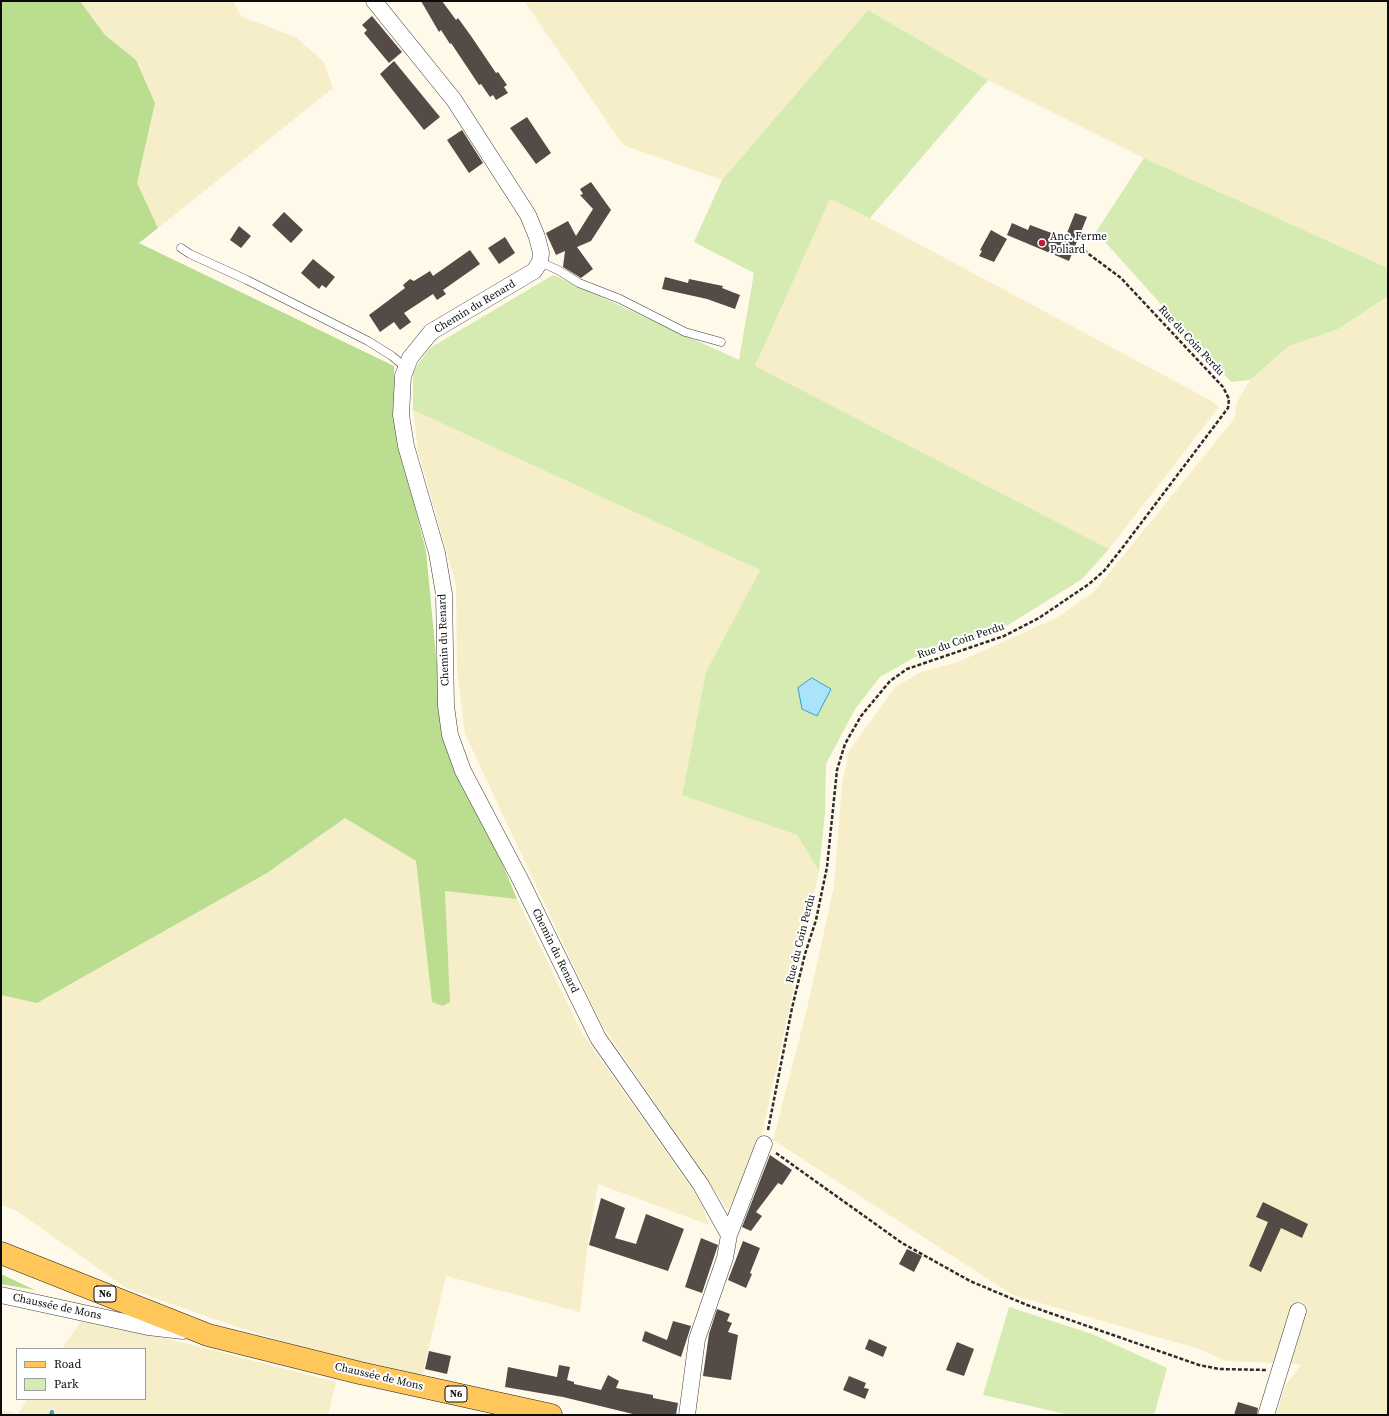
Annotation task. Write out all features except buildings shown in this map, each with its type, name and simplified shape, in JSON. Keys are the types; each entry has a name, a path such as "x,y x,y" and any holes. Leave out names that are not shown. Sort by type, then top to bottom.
{"main road":[{"name":"Chaussée de Mons","path":"1,1253 208,1335 353,1371 551,1415"}],"street":[{"path":"374,1 454,100 508,182 528,214 537,237 541,253 540,262"},
{"name":"Chemin du Renard","path":"540,262 534,271 431,332 410,358 406,368 401,392 401,415 406,446 437,553 444,594 446,706 450,735 463,771 520,879 598,1038 701,1185 728,1235"},
{"path":"687,1415 697,1339 725,1258 728,1235 764,1144"},
{"name":"Chaussée de Mons","path":"1,1295 148,1326 208,1335"},
{"path":"1266,1415 1298,1311"}],"lane":[{"path":"180,248 368,341 392,356 406,368"},
{"path":"540,262 558,270 579,283 620,299 685,332 721,342"}],"path":[{"name":"Rue du Coin Perdu","path":"764,1144 774,1104 792,1008 805,954 816,920 827,867 837,770 845,744 861,716 890,681 907,669 1004,636 1039,618 1089,584 1104,571 1123,547 1228,408 1229,399 1223,387 1121,278 1078,246"},
{"path":"764,1144 902,1243 970,1281 1027,1305 1199,1366 1219,1370 1281,1370"}],"shaded area":[{"path":"80,1 233,1 242,17 296,37 324,62 333,88 158,228 137,183 155,103 136,60 105,35"},
{"path":"524,1 1388,1 1388,268 1144,158 988,80 868,10 722,180 623,145"},
{"path":"830,199 870,218 1210,400 1219,407 1109,549 755,366"},
{"path":"1388,296 1388,1415 1276,1415 1284,1388 1301,1364 1226,1361 1199,1349 1013,1295 773,1140 807,1009 834,886 842,784 849,751 895,687 921,672 958,662 1056,618 1094,592 1234,419 1237,402 1250,380 1289,346 1338,329"},
{"path":"413,410 760,570 706,672 682,795 797,835 819,871 760,1144 728,1210 600,1022 465,734 457,670 456,585 418,451"},
{"path":"345,818 416,861 432,1002 450,1002 445,891 517,899 582,1033 700,1200 709,1225 598,1184 588,1244 580,1312 446,1276 422,1376 309,1349 240,1328 126,1288 17,1211 1,1205 1,995 37,1003 267,873"},
{"path":"84,1317 336,1382 328,1415 1,1415 1,1410 18,1414 27,1400 146,1400 146,1348 63,1348"}],"green space":[{"path":"1,1 80,1 105,35 136,60 155,103 137,183 158,228 139,243 394,366 395,427 426,551 438,677 459,759 517,899 445,891 450,1002 443,1006 432,1002 416,861 345,818 267,873 37,1003 1,995"},
{"path":"868,10 988,80 870,218 830,199 755,366 1109,549 1082,579 1008,625 915,657 880,677 855,709 826,764 825,813 819,871 797,835 682,795 706,672 760,570 413,410 413,371 430,348 553,275 739,360 754,273 694,242 722,180"},
{"path":"1144,158 1388,268 1388,296 1338,329 1289,346 1250,380 1231,382 1096,232"},
{"path":"1,1274 35,1290 1,1284"},
{"path":"1009,1307 1092,1334 1167,1368 1154,1415 1065,1415 983,1395"}],"water":[{"path":"812,678 831,689 817,716 802,709 798,688"}],"place":[{"name":"Anc. Ferme Poliard","path":"1042,243"}]}
